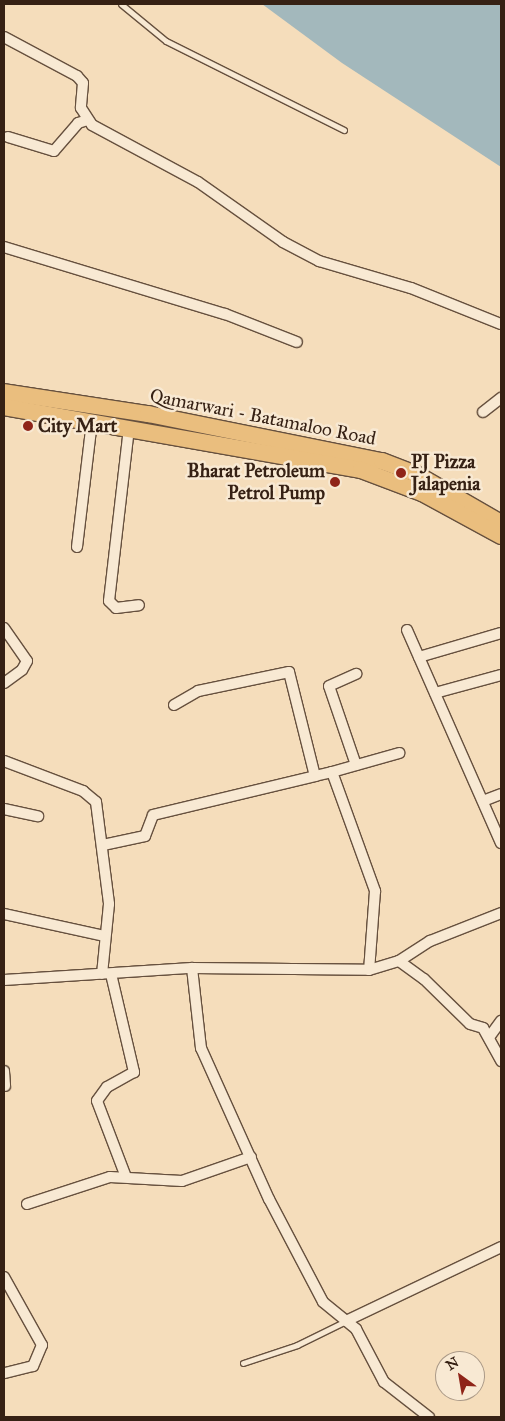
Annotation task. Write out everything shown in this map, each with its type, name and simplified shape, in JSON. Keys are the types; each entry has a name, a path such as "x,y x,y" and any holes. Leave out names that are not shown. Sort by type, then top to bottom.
{"main road":[{"name":"Qamarwari - Batamaloo Road","path":"4,392 148,414 382,461 416,474 501,523"},
{"name":"Qamarwari - Batamaloo Road","path":"4,406 361,470 415,490 501,536"}],"street":[{"path":"4,37 77,76 83,83 81,108 88,120 198,182 283,242 319,261 411,288 501,324"},
{"path":"8,137 54,151 78,123 88,120"},
{"path":"4,247 225,314 297,342"},
{"path":"483,412 501,398"},
{"path":"77,547 92,422"},
{"path":"129,428 109,602 116,608 139,605"},
{"path":"4,628 27,661 22,670 4,684"},
{"path":"407,630 501,844"},
{"path":"419,657 501,633"},
{"path":"174,705 198,691 286,671 315,776"},
{"path":"356,674 329,686 356,765"},
{"path":"435,693 501,675"},
{"path":"103,845 147,835 153,815 332,772 399,753"},
{"path":"4,761 92,797 100,812 109,904 104,936 106,974 134,1072 107,1088 97,1101 126,1177"},
{"path":"332,772 375,892 369,970"},
{"path":"483,801 501,794"},
{"path":"4,809 38,816"},
{"path":"4,980 192,968 369,970 399,961 430,942 501,912"},
{"path":"4,914 104,936"},
{"path":"399,961 424,978 470,1024 490,1036 501,1061"},
{"path":"192,968 201,1048 251,1158 323,1302 346,1321 365,1343 384,1382 429,1417"},
{"path":"490,1036 501,1021"},
{"path":"4,1071 4,1086"},
{"path":"27,1204 110,1177 182,1181 251,1158"},
{"path":"346,1321 501,1247"},
{"path":"4,1277 42,1345 33,1366 4,1373"}],"lane":[{"path":"120,4 166,41 344,130"},
{"path":"243,1363 297,1345 346,1321"}],"shaded area":[{"path":"262,4 501,4 501,167 342,63"}],"place":[{"name":"City Mart","path":"28,426"},
{"name":"PJ Pizza Jalapenia","path":"401,473"},
{"name":"Bharat Petroleum Petrol Pump","path":"335,482"}]}
